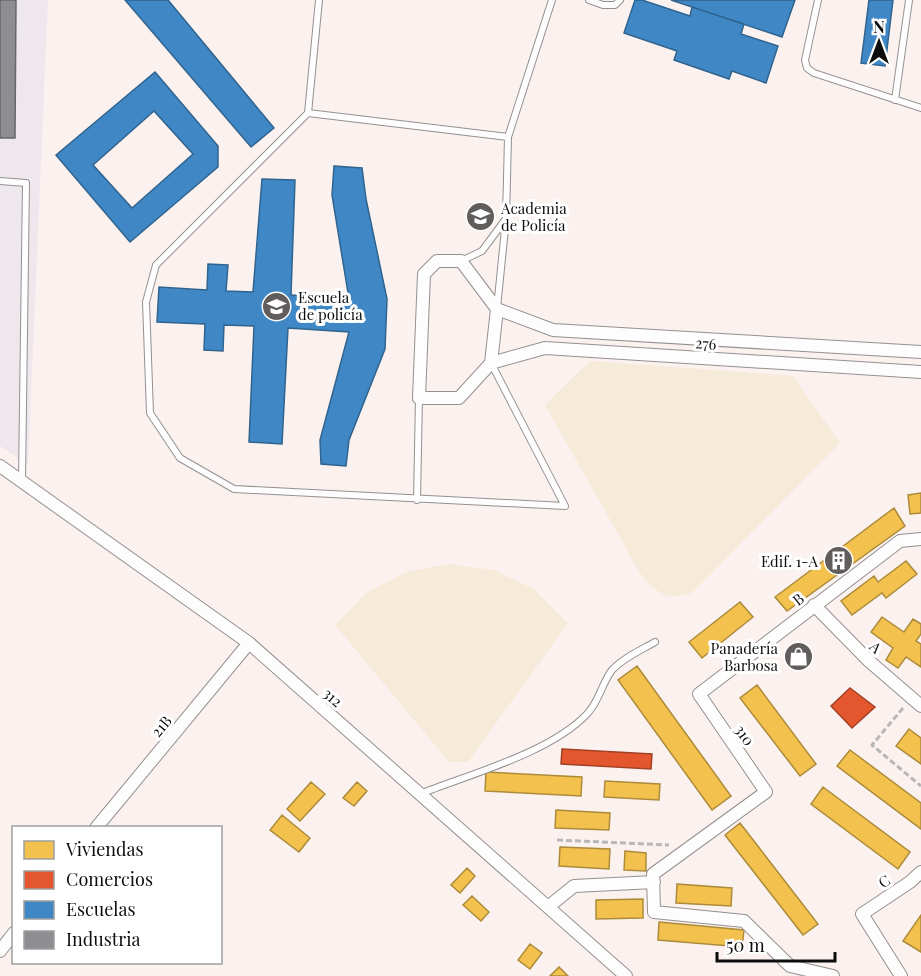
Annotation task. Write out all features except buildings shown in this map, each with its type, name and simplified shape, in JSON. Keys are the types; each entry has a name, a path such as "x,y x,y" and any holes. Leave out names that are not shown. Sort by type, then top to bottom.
{"street":[{"path":"437,261 461,261 497,309 491,363 459,398 419,398 424,274 437,261"},
{"name":"276","path":"497,309 554,330 921,352"},
{"name":"276","path":"491,363 545,348 921,372"},
{"name":"312","path":"0,466 249,643 626,976"},
{"name":"B","path":"699,694 900,540 921,538"},
{"name":"A","path":"814,605 868,661 916,702"},
{"name":"21B","path":"98,826 249,643"},
{"name":"310","path":"692,846 766,792 699,694"},
{"path":"692,846 653,874 654,912 744,921 790,966 833,976"},
{"name":"C","path":"901,976 862,914 921,872"},
{"path":"548,908 574,886 654,882"},
{"path":"0,951 12,936"}],"lane":[{"path":"319,0 308,113 156,265 146,302 150,413 180,458 234,489 565,506 491,363"},
{"path":"497,309 506,219 508,137 552,0"},
{"path":"590,0 603,5 615,5 620,0"},
{"path":"818,0 805,60 807,68 814,73 921,108"},
{"path":"895,100 909,0"},
{"path":"308,113 508,137"},
{"path":"0,182 26,183 22,481"},
{"path":"461,261 482,251 506,219"},
{"path":"417,500 419,398"},
{"path":"420,794 526,753 561,735 587,714 599,698 611,671 654,642"}],"path":[{"path":"916,702 872,745 921,786"},
{"path":"557,840 692,846"}],"shaded area":[{"path":"0,0 48,0 28,465 0,446"},
{"path":"590,361 793,376 840,443 693,592 682,596 666,595 651,586 638,569 545,405"},
{"path":"449,564 494,570 534,589 568,623 468,762 449,762 335,625 366,593 406,572"}],"place":[{"name":"Academia de Policía","path":"480,217"},
{"name":"Escuela de policía","path":"277,306"},
{"name":"Edif. 1-A","path":"839,561"},
{"name":"Panadería Barbosa","path":"799,657"}]}
